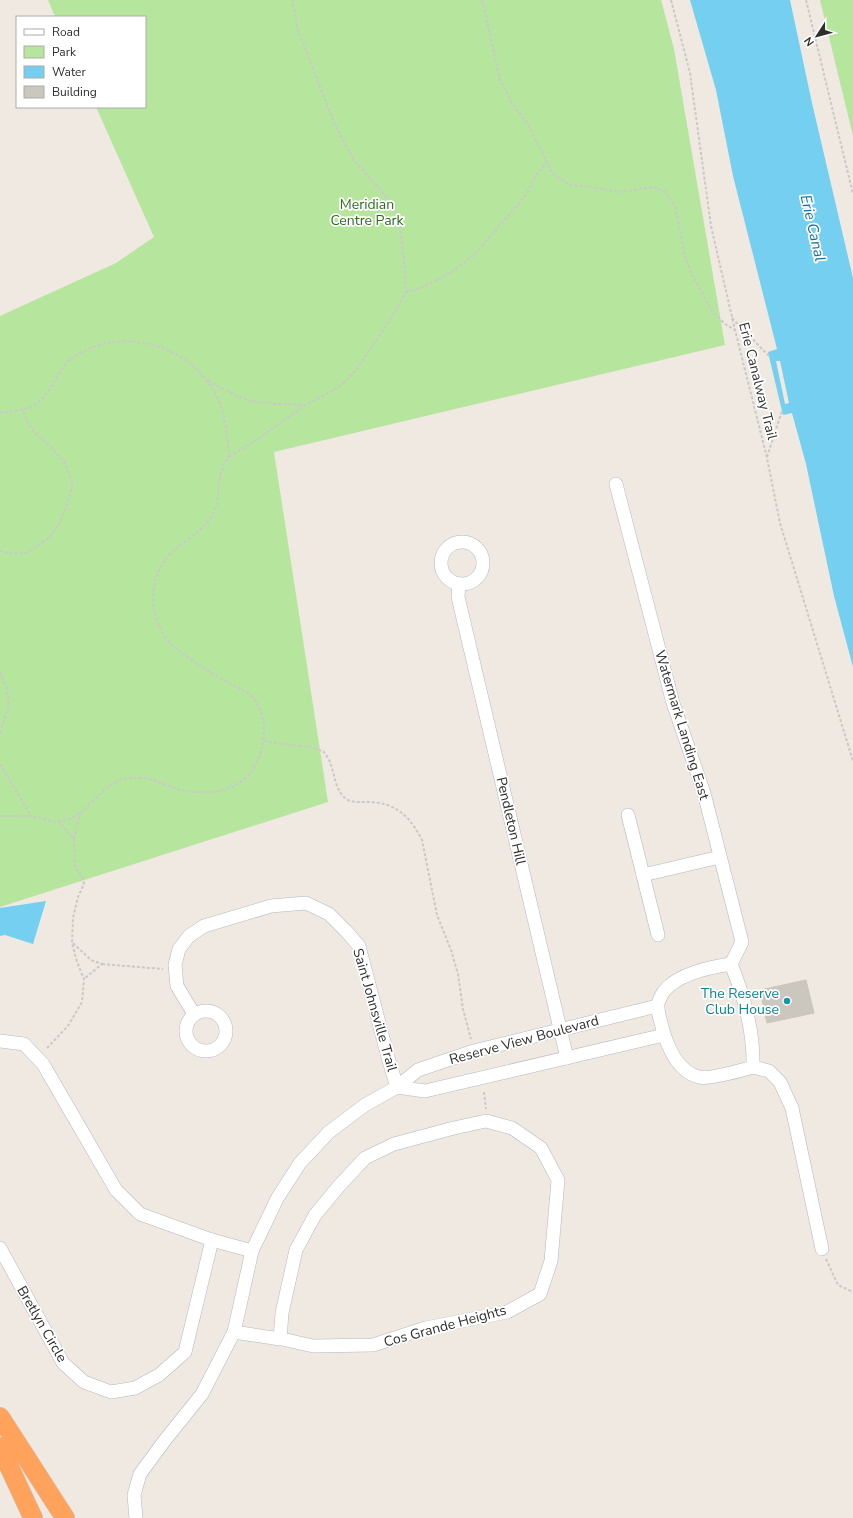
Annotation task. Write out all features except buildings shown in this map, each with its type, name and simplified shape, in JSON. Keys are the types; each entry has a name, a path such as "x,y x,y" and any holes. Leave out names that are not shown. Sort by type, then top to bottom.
{"highway":[{"path":"0,1417 65,1518"},
{"path":"0,1447 33,1518"}],"street":[{"name":"Watermark Landing East","path":"616,484 673,703 704,793 742,942 731,964"},
{"name":"Pendleton Hill","path":"459,584 458,597 567,1058"},
{"path":"628,815 658,935"},
{"path":"643,875 720,857"},
{"name":"Saint Johnsville Trail","path":"194,1014 177,986 175,964 179,949 189,936 204,926 271,906 306,903 329,914 359,946 397,1087"},
{"path":"753,1067 753,1050 742,990 731,964 705,968 689,974 664,991 657,1006 664,1035 674,1058 687,1072 700,1078 732,1073 753,1067 769,1071 780,1082 792,1108 822,1249"},
{"name":"Reserve View Boulevard","path":"136,1518 134,1495 140,1474 202,1394 234,1332 252,1251 278,1197 300,1163 330,1132 365,1105 397,1087 418,1070 474,1051 657,1006"},
{"name":"Reserve View Boulevard","path":"397,1087 425,1091 664,1035"},
{"path":"0,1040 24,1044 43,1064 116,1190 140,1214 212,1240 252,1251"},
{"name":"Cos Grande Heights","path":"234,1332 314,1346 373,1345 426,1328 507,1312 540,1294 551,1261 558,1180 541,1148 512,1128 486,1121 394,1144 365,1158 315,1214 296,1250 282,1313 280,1339"},
{"name":"Bretlyn Circle","path":"0,1248 63,1363 84,1382 111,1392 135,1388 159,1375 185,1352 212,1240"}],"path":[{"path":"0,816 31,816 55,822 64,821 73,818 109,786 117,781 132,778 147,779 181,790 194,792 209,792 227,789 239,783 249,774 259,757 264,741 262,716 259,706 254,698 248,693 203,667 170,643 159,628 155,617 153,604 156,577 162,565 179,547 202,528 212,516 216,506 221,470 229,457 258,439 304,405 338,388 356,370 391,318 406,292 404,260 398,215 384,194 354,160 334,123 298,30 292,0"},
{"path":"482,0 500,80 512,103 527,123 553,174 568,184 622,192 653,187 665,192 672,201 676,210 684,253 690,271 712,311 724,324 734,330"},
{"name":"Erie Canalway Trail","path":"671,0 690,73 711,226 734,330 767,458 780,523 853,761"},
{"path":"806,0 853,194"},
{"path":"406,292 425,286 452,272 474,255 526,195 537,174 547,163"},
{"path":"732,317 769,356"},
{"path":"0,413 22,410 31,407 40,401 47,394 60,370 76,355 113,341 130,341 156,345 179,355 208,382 219,402 227,429 229,457"},
{"path":"208,382 249,400 262,403 304,405"},
{"path":"0,551 14,554 26,553 49,538 59,524 68,502 73,484 65,463 48,444 35,433 27,422 22,410"},
{"path":"767,458 782,411"},
{"path":"0,673 7,689 9,704 0,734"},
{"path":"264,741 301,746 324,752 331,764 334,779 341,793 346,798 352,802 373,802 389,805 402,812 418,832 422,840 437,915 451,950 458,974 463,1009 471,1040"},
{"path":"0,764 31,816"},
{"path":"47,1048 68,1026 82,1002 84,979 77,962 72,942 73,918 78,897 84,884 82,876 75,868 74,839 80,812"},
{"path":"59,822 74,839"},
{"path":"72,942 91,960 102,964 176,970"},
{"path":"84,979 102,964"},
{"path":"484,1092 486,1114"},
{"path":"822,1249 838,1285 853,1292"}],"green space":[{"name":"Meridian Centre Park","path":"48,0 661,0 674,49 725,345 274,452 328,802 0,907 0,316 116,263 154,237 96,108 146,108 146,16 55,16"},
{"path":"820,0 853,0 853,136"}],"water":[{"name":"Erie Canal","path":"690,0 790,0 812,103 853,278 853,667 834,596 806,464 792,413 783,415 782,411 768,352 777,349 733,176 716,90","holes":["776,361 780,361 789,403 785,404"]},
{"path":"46,901 33,944 5,935 0,936 0,908"}],"place":[{"name":"The Reserve Club House","path":"787,1001"}]}
